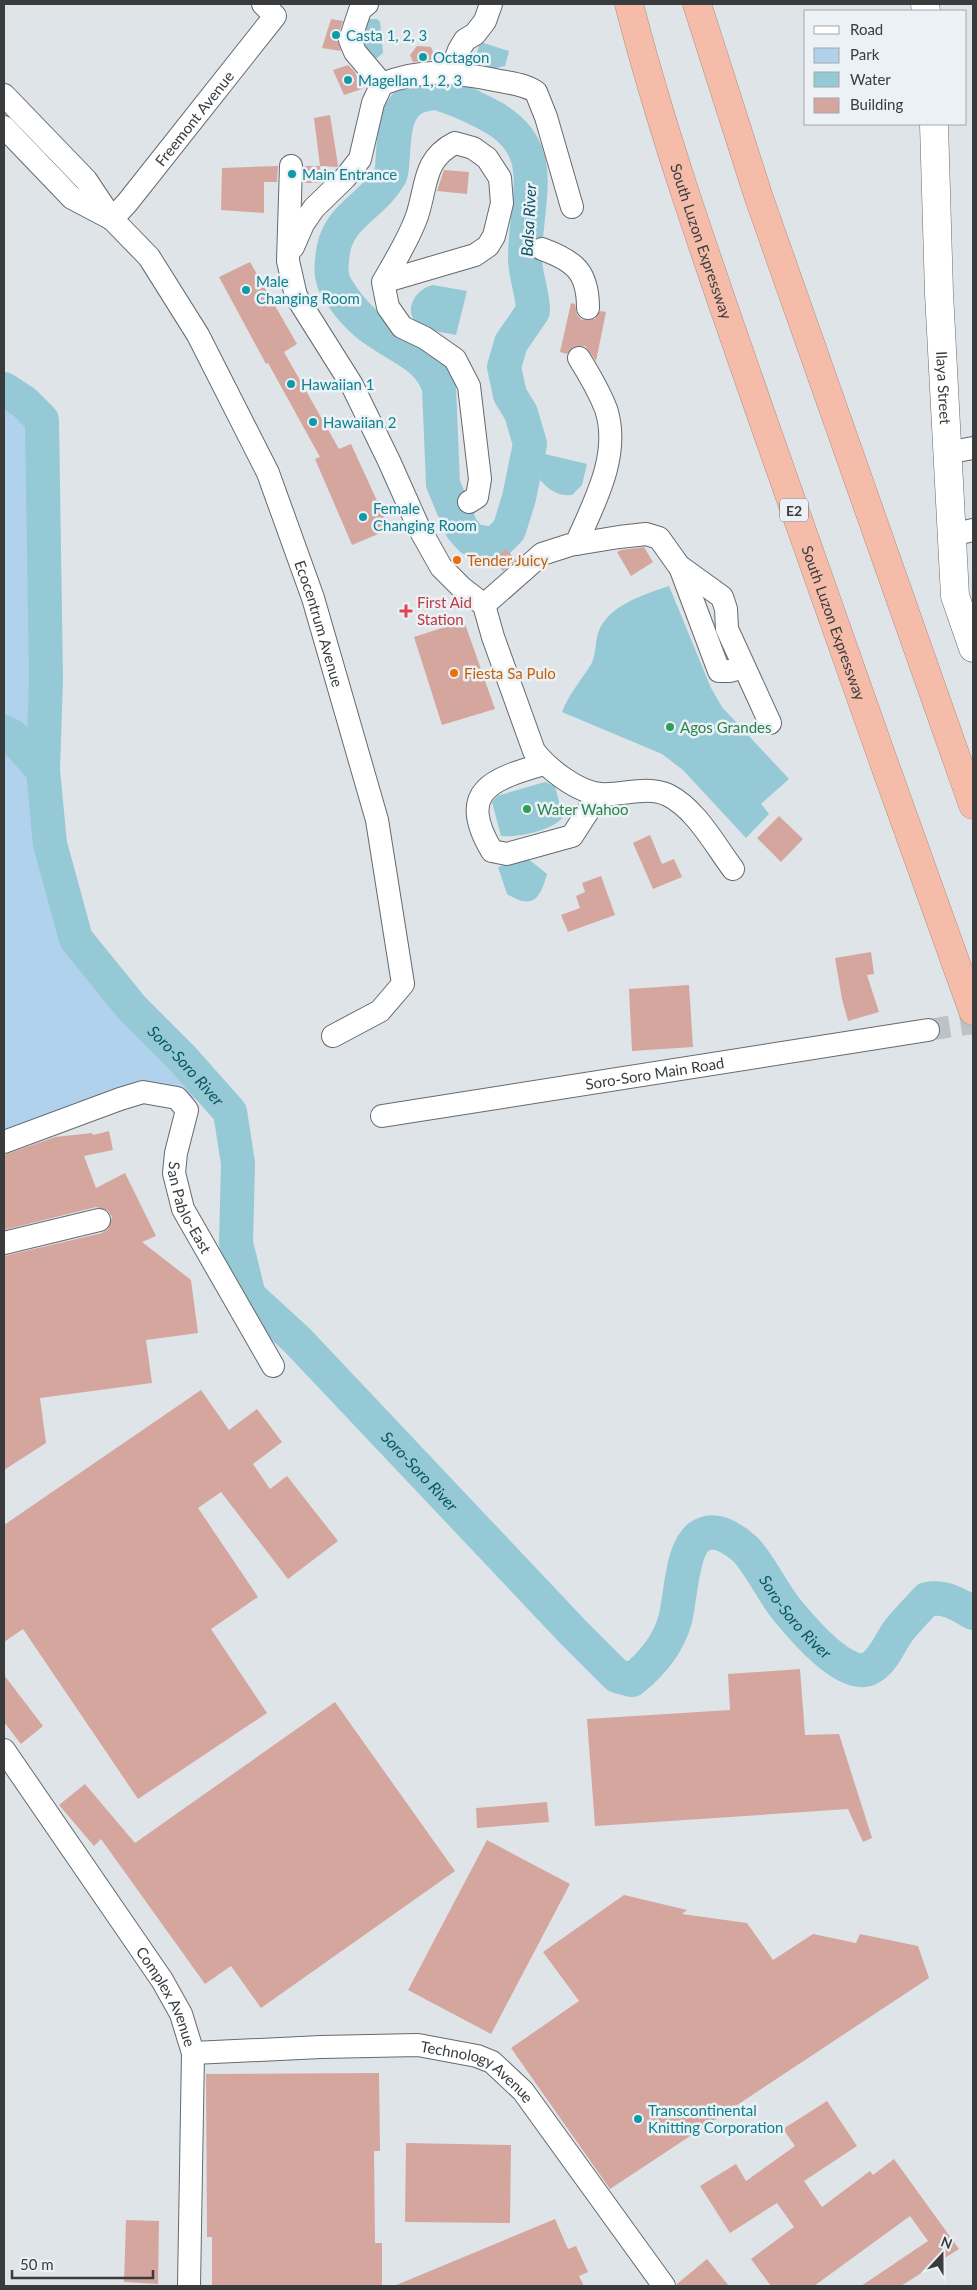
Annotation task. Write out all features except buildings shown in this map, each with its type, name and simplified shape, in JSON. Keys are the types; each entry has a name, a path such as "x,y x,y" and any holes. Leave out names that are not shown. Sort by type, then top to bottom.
{"highway":[{"name":"South Luzon Expressway","path":"629,4 648,78 718,291 841,643 973,1011"},
{"path":"697,4 759,198 973,805"}],"street":[{"path":"367,4 360,10 350,40 355,52 382,84"},
{"path":"451,72 458,50 465,40 476,34 485,21 491,4"},
{"name":"Freemont Avenue","path":"112,219 133,196 269,10"},
{"path":"288,261 303,224 314,208 345,178 360,159 373,103 382,84 402,76 451,72 524,86 536,92 546,118 572,206"},
{"name":"Ecocentrum Avenue","path":"4,95 86,180 112,219 149,257 198,336 268,473 313,598 377,820 403,984 380,1011 333,1036"},
{"name":"Ilaya Street","path":"934,125 946,453 962,533 955,596 973,648"},
{"name":"Ecocentrum Avenue","path":"4,127 72,198 112,219"},
{"path":"383,282 475,256 488,246 494,236 502,203 500,178 487,158 473,148 455,143 444,149 435,159 427,175 417,216 383,282 388,307 402,327 425,338 456,359 469,386 480,479 477,497 469,502"},
{"path":"291,166 288,261 296,296 352,385 418,526 441,567 462,588 484,605 528,735 544,764 566,780 599,794 649,790 668,795 690,811 733,869"},
{"path":"542,249 564,257 582,274 588,291 588,308"},
{"path":"576,544 605,475 610,435 606,410 579,358"},
{"path":"946,453 973,448"},
{"path":"484,605 542,554 576,544 646,534 658,538 679,566 722,597 726,609 727,628 770,723"},
{"path":"544,764 512,774 492,783 480,796 477,809 480,824 492,851 507,854 572,836 599,794"},
{"name":"Soro-Soro Main Road","path":"382,1116 928,1030"},
{"name":"San Pablo-East","path":"4,1142 143,1092 177,1098 187,1110 176,1153 174,1173 183,1209 273,1366"},
{"path":"4,1243 99,1220"},
{"name":"Complex Avenue","path":"4,1750 162,1980 181,2014 193,2053 189,2286"},
{"name":"Technology Avenue","path":"193,2053 321,2046 418,2045 477,2056 492,2062 523,2092 664,2286"}],"green space":[{"path":"4,389 24,402 42,420 46,679 43,770 50,844 76,939 132,1008 182,1058 230,1112 177,1092 4,1132"}],"water":[{"path":"365,19 377,19 380,22 383,53 377,58 372,57 361,45"},
{"path":"480,42 509,51 505,66 496,68 493,74 485,71 487,66 476,56"},
{"path":"433,285 467,291 456,335 425,328 415,322 412,316 412,304 415,298 420,292"},
{"path":"545,454 587,464 582,485 572,495 562,495 554,492 540,480"},
{"name":"Agos Grandes","path":"669,586 711,688 722,707 789,779 761,804 769,814 746,838 683,770 662,754 562,712 571,694 592,663 598,633 603,623 618,608 628,602"},
{"name":"Water Wahoo","path":"545,782 555,786 563,817 552,826 535,832 516,836 501,836 492,802 497,796"},
{"path":"527,858 547,874 538,896 529,901 523,901 507,894 498,867"}],"waterway":[{"name":"Balsa River","path":"435,93 467,104 506,126 520,141 528,158 530,194 525,258 533,311 511,343 504,367 510,395 521,413 530,444 519,498 509,530 497,542 485,543 471,539 462,529 443,484 439,388 435,377 429,368 413,354 376,331 357,315 338,290 332,275 334,246 339,233 354,214 382,188 390,176 395,133 401,112 413,99 435,93"},
{"name":"Soro-Soro River","path":"4,389 24,402 42,420 46,679 43,770 50,844 76,939 132,1008 182,1058 230,1112 238,1163 236,1243 249,1296 297,1340 573,1632 617,1676 632,1680 653,1661 664,1646 675,1620 683,1573 690,1550 695,1541 708,1533 726,1536 746,1550 782,1603 803,1628 826,1651 838,1661 851,1668 862,1670 872,1667 877,1663 899,1630 927,1599 946,1600 973,1613"},
{"path":"4,732 12,736 43,770"}],"tunnel":[{"path":"928,1030 973,1023"}],"place":[{"name":"Casta 1, 2, 3","path":"336,35"},
{"name":"Octagon","path":"423,57"},
{"name":"Magellan 1, 2, 3","path":"348,80"},
{"name":"Main Entrance","path":"292,174"},
{"name":"Male Changing Room","path":"246,290"},
{"name":"Hawaiian 1","path":"291,384"},
{"name":"Hawaiian 2","path":"313,422"},
{"name":"Female Changing Room","path":"363,517"},
{"name":"Tender Juicy","path":"457,560"},
{"name":"First Aid Station","path":"406,611"},
{"name":"Fiesta Sa Pulo","path":"454,673"},
{"name":"Agos Grandes","path":"670,727"},
{"name":"Water Wahoo","path":"527,809"},
{"name":"Transcontinental Knitting Corporation","path":"638,2119"}]}
